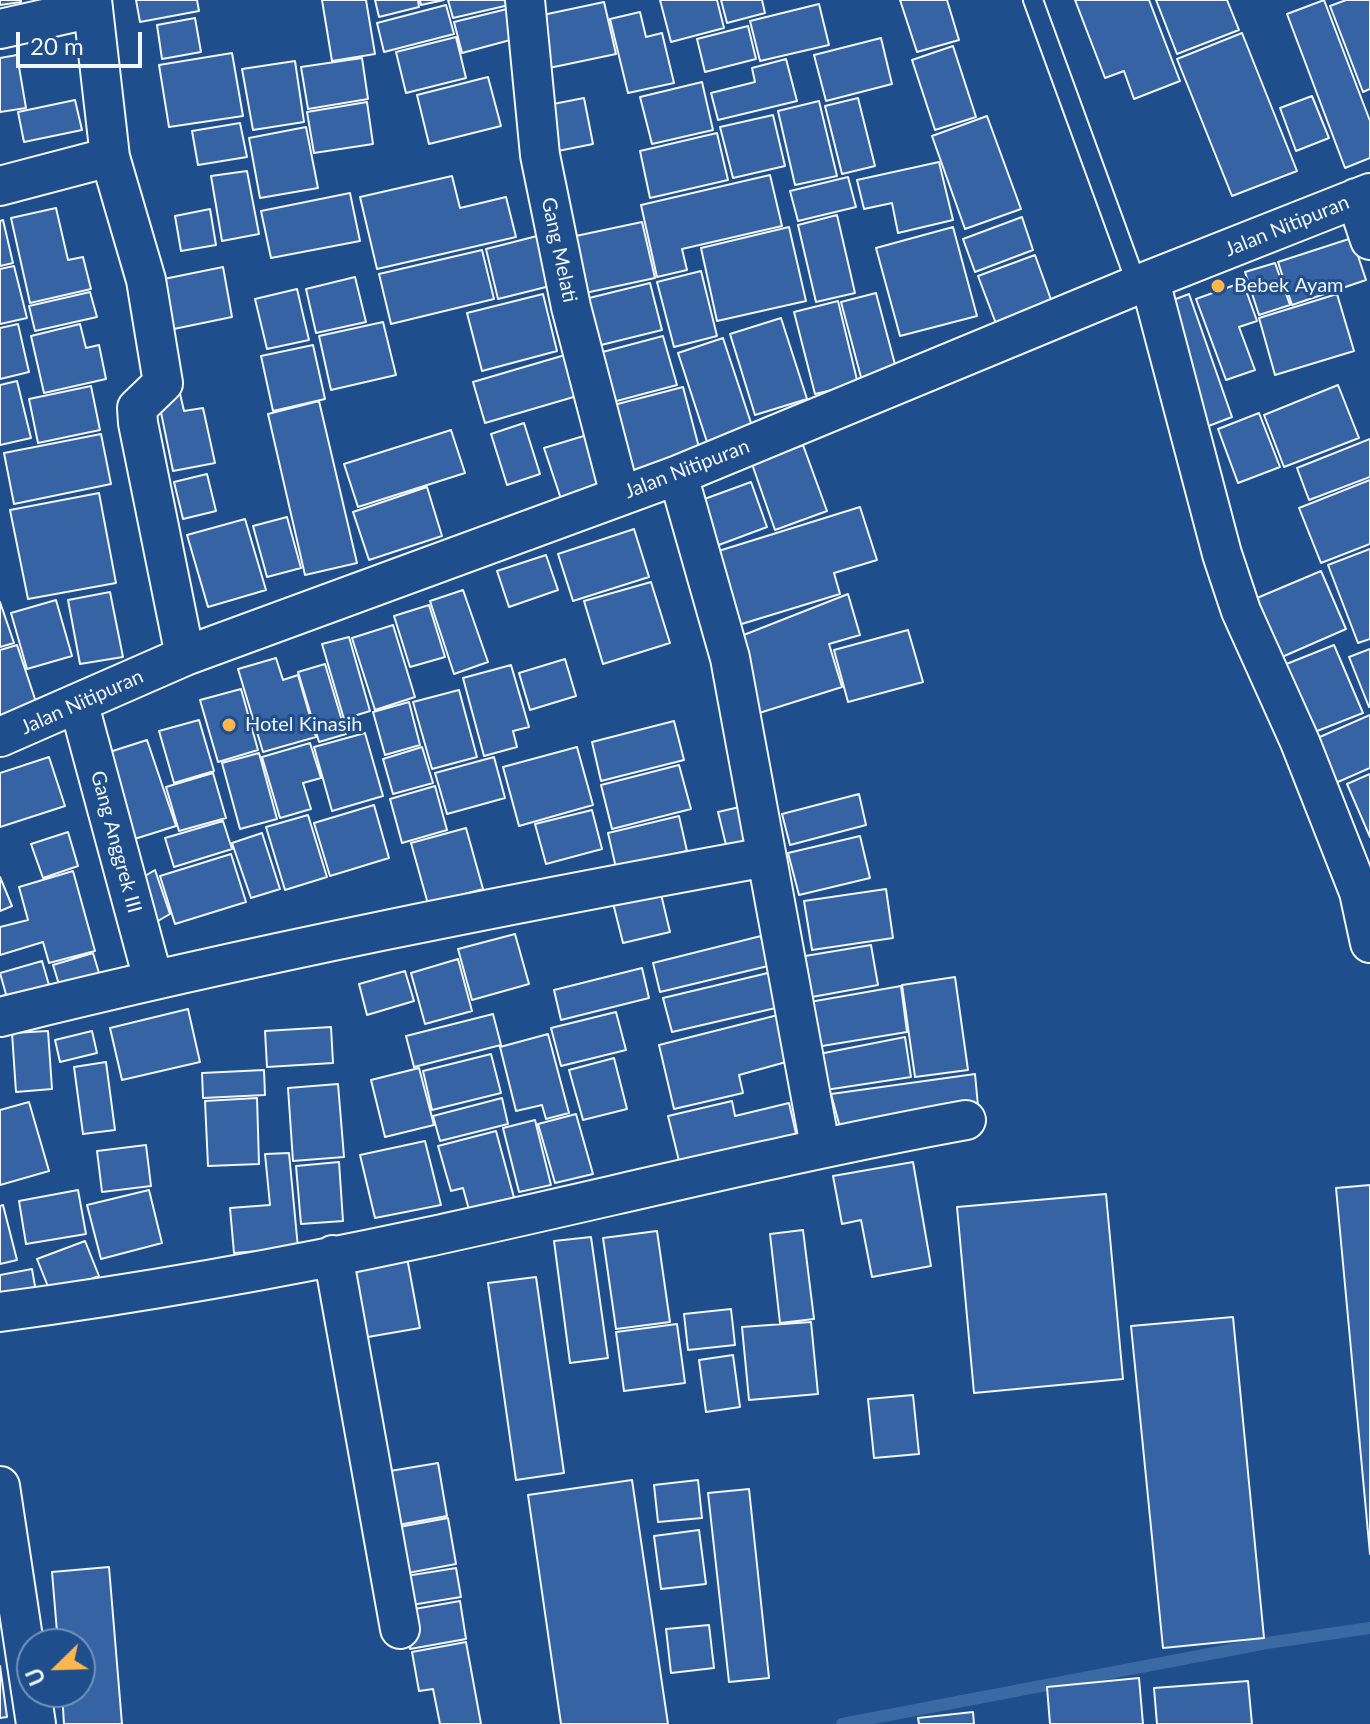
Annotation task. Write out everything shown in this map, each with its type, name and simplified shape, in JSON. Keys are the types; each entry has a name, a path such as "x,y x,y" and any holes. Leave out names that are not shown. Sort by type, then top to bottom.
{"street":[{"name":"Gang Melati","path":"525,0 540,155 571,307 620,495"},
{"path":"0,29 93,4 110,157 146,280 162,370 162,385 137,408 138,423 185,656"},
{"path":"0,186 110,157"},
{"name":"Jalan Nitipuran","path":"0,737 185,656 678,475 1143,283 1363,196"},
{"path":"1363,196 1370,240"},
{"path":"1143,283 1241,611 1300,742 1359,892 1370,943"},
{"path":"678,475 730,658 820,1146"},
{"name":"Gang Anggrek III","path":"79,705 153,979"},
{"path":"0,1017 153,979 488,908 766,857"},
{"path":"0,1312 121,1296 421,1238 820,1146 966,1120"},
{"path":"333,1255 400,1629"},
{"path":"0,1486 36,1724"}],"lane":[{"path":"1033,0 1143,283"}],"building":[{"path":"0,0 21,0 21,2 0,5"},
{"path":"136,0 197,0 199,11 140,22"},
{"path":"322,0 366,0 375,54 332,61"},
{"path":"375,0 418,0 419,7 379,17"},
{"path":"420,0 444,0 421,5"},
{"path":"448,0 508,0 509,5 453,18"},
{"path":"660,0 717,0 724,28 671,42"},
{"path":"721,0 762,0 765,13 727,23"},
{"path":"900,0 947,0 959,40 917,52"},
{"path":"1075,0 1149,0 1180,81 1134,99 1124,71 1105,78"},
{"path":"1156,0 1227,0 1239,30 1177,54"},
{"path":"1324,0 1370,121 1370,158 1345,168 1287,14"},
{"path":"1346,0 1370,0 1370,89 1363,92 1330,6"},
{"path":"604,2 616,54 549,68 538,16"},
{"path":"819,4 829,45 760,61 750,21"},
{"path":"446,5 454,34 384,52 377,23"},
{"path":"507,9 514,39 462,53 454,22"},
{"path":"640,12 646,37 662,33 674,83 628,93 610,19"},
{"path":"195,18 201,52 162,59 157,25"},
{"path":"748,26 756,59 705,72 697,39"},
{"path":"1242,33 1297,171 1232,196 1177,59"},
{"path":"456,37 466,78 406,93 396,52"},
{"path":"881,38 892,84 826,101 814,55"},
{"path":"953,46 976,117 935,130 912,60"},
{"path":"232,53 243,116 169,127 159,65"},
{"path":"17,55 26,108 0,112 0,58"},
{"path":"362,58 368,99 308,109 301,67"},
{"path":"786,59 797,101 718,120 711,93 755,82 752,68"},
{"path":"295,61 304,122 253,130 242,69"},
{"path":"488,77 501,126 429,144 417,95"},
{"path":"702,82 713,130 652,144 640,97"},
{"path":"1312,96 1329,138 1296,151 1280,108"},
{"path":"584,98 593,144 558,151 548,105"},
{"path":"858,98 875,166 842,174 825,106"},
{"path":"75,100 82,130 24,142 18,112"},
{"path":"819,101 837,176 795,185 778,111"},
{"path":"367,102 373,144 314,153 307,112"},
{"path":"773,115 785,166 733,178 720,127"},
{"path":"987,116 1021,209 965,229 932,136"},
{"path":"240,123 247,157 198,165 192,131"},
{"path":"306,127 318,188 260,198 249,138"},
{"path":"717,133 728,180 650,198 640,151"},
{"path":"939,162 953,220 898,233 892,203 864,209 857,180"},
{"path":"247,171 259,234 222,241 211,176"},
{"path":"770,175 782,226 682,249 687,270 657,277 641,205"},
{"path":"452,176 460,208 506,197 516,237 377,269 360,197"},
{"path":"848,177 856,207 798,221 790,191"},
{"path":"350,193 360,241 271,258 261,211"},
{"path":"56,208 68,260 83,257 91,289 30,303 11,218"},
{"path":"210,209 216,245 181,251 175,216"},
{"path":"837,215 855,293 816,302 798,225"},
{"path":"1022,217 1033,250 975,272 963,239"},
{"path":"3,220 13,263 0,266 0,221"},
{"path":"642,222 655,278 585,293 571,237"},
{"path":"789,227 806,301 717,321 701,248"},
{"path":"953,227 977,316 900,336 876,248"},
{"path":"541,235 554,285 498,299 486,249"},
{"path":"1352,238 1366,280 1292,305 1278,262"},
{"path":"482,250 494,299 391,324 379,274"},
{"path":"1035,255 1054,308 998,329 978,276"},
{"path":"1275,263 1290,305 1259,315 1245,272"},
{"path":"14,266 27,318 0,324 0,269"},
{"path":"223,267 232,317 164,331 154,281"},
{"path":"701,271 717,336 674,347 657,282"},
{"path":"355,277 366,322 316,333 306,289"},
{"path":"1243,282 1257,321 1239,327 1255,370 1226,380 1196,299"},
{"path":"650,283 662,330 597,346 585,299"},
{"path":"297,289 309,340 267,349 255,299"},
{"path":"90,292 97,317 35,331 29,306"},
{"path":"876,293 897,372 862,381 841,302"},
{"path":"543,294 557,351 482,371 467,313"},
{"path":"1189,294 1232,417 1206,427 1163,304"},
{"path":"1337,294 1354,351 1275,375 1259,318"},
{"path":"838,301 858,384 815,394 794,312"},
{"path":"781,318 807,399 755,415 730,334"},
{"path":"383,322 396,375 331,390 319,336"},
{"path":"18,324 29,372 0,379 0,328"},
{"path":"80,324 86,348 99,345 106,379 44,393 31,336"},
{"path":"663,336 677,385 609,403 595,354"},
{"path":"723,338 752,426 707,442 678,353"},
{"path":"313,345 325,399 273,411 261,356"},
{"path":"565,355 577,396 485,423 473,382"},
{"path":"17,381 31,438 0,445 0,385"},
{"path":"1338,385 1359,438 1284,467 1264,415"},
{"path":"91,386 100,430 38,443 29,399"},
{"path":"683,387 701,455 624,475 606,407"},
{"path":"179,389 184,411 203,408 215,463 173,471 157,393"},
{"path":"319,401 357,563 305,575 268,414"},
{"path":"1259,413 1280,467 1238,483 1218,429"},
{"path":"524,423 540,474 507,485 491,434"},
{"path":"451,430 465,473 358,507 344,464"},
{"path":"101,434 111,484 14,504 4,453"},
{"path":"587,435 606,491 563,505 544,448"},
{"path":"1370,439 1370,477 1309,500 1297,468"},
{"path":"803,445 827,511 775,530 752,464"},
{"path":"207,474 216,511 183,519 174,482"},
{"path":"1370,480 1370,544 1321,563 1299,508"},
{"path":"751,482 767,527 716,546 699,501"},
{"path":"427,487 442,536 369,560 353,512"},
{"path":"99,493 116,583 28,599 10,510"},
{"path":"860,507 877,560 834,573 840,594 735,626 712,553"},
{"path":"287,517 301,568 267,577 253,526"},
{"path":"245,519 266,590 208,607 187,535"},
{"path":"634,529 649,577 573,601 558,554"},
{"path":"1370,549 1370,639 1358,643 1328,565"},
{"path":"546,555 558,590 509,607 497,571"},
{"path":"1321,571 1346,629 1282,657 1257,598"},
{"path":"651,582 670,643 603,664 584,601"},
{"path":"463,590 488,662 454,674 430,601"},
{"path":"110,592 123,657 80,664 68,600"},
{"path":"848,594 860,635 829,644 842,687 756,714 736,638"},
{"path":"56,600 72,656 27,669 11,613"},
{"path":"0,602 14,643 0,647"},
{"path":"429,605 445,657 410,667 394,616"},
{"path":"393,625 415,697 375,710 352,638"},
{"path":"908,630 923,682 848,702 834,650"},
{"path":"349,637 370,711 344,719 322,644"},
{"path":"17,645 38,708 0,720 0,650"},
{"path":"1334,645 1363,713 1312,733 1284,665"},
{"path":"1370,649 1370,707 1369,707 1349,657"},
{"path":"276,658 283,680 298,675 316,737 263,752 238,669"},
{"path":"565,659 576,696 530,710 519,673"},
{"path":"325,664 346,734 319,742 298,672"},
{"path":"511,665 529,727 513,731 517,747 484,756 463,678"},
{"name":"Hotel Kinasih","path":"241,689 258,750 218,762 200,700"},
{"path":"459,690 477,757 432,769 413,702"},
{"path":"409,702 420,745 385,755 373,712"},
{"path":"1370,715 1370,768 1331,785 1313,740"},
{"path":"199,720 214,771 174,783 159,731"},
{"path":"674,721 684,760 601,781 592,742"},
{"path":"365,733 383,796 332,811 314,747"},
{"path":"147,740 176,826 125,842 97,756"},
{"path":"310,743 321,778 303,783 311,809 280,818 262,757"},
{"path":"422,747 433,783 393,794 383,759"},
{"path":"577,747 593,805 519,826 503,767"},
{"path":"259,753 277,819 240,829 222,763"},
{"path":"49,757 65,806 0,827 0,773"},
{"path":"494,757 505,798 447,814 435,773"},
{"path":"679,765 691,809 612,829 601,785"},
{"path":"213,773 226,818 179,831 166,787"},
{"path":"1370,774 1370,837 1347,784"},
{"path":"435,786 447,830 402,843 390,799"},
{"path":"859,794 866,825 790,845 782,814"},
{"path":"374,805 389,858 330,876 314,823"},
{"path":"748,805 756,842 727,849 718,812"},
{"path":"592,810 602,849 546,864 535,824"},
{"path":"308,815 327,877 285,890 266,827"},
{"path":"679,816 687,851 616,868 608,833"},
{"path":"223,821 232,849 174,867 165,838"},
{"path":"466,828 483,889 428,904 411,843"},
{"path":"68,832 78,866 43,878 31,844"},
{"path":"262,833 280,889 251,898 232,843"},
{"path":"860,836 870,878 799,895 788,853"},
{"path":"231,854 246,902 175,924 160,876"},
{"path":"155,870 170,914 149,926 135,882"},
{"path":"73,871 95,951 49,963 43,942 0,955 0,927 28,920 19,887"},
{"path":"0,877 12,906 0,911"},
{"path":"886,889 893,938 812,950 804,901"},
{"path":"660,890 670,932 623,943 613,903"},
{"path":"515,934 529,984 472,1000 458,949"},
{"path":"761,936 768,966 660,992 653,963"},
{"path":"871,945 878,985 812,997 805,956"},
{"path":"93,953 102,983 62,994 53,965"},
{"path":"458,959 472,1011 425,1024 411,973"},
{"path":"42,961 53,999 11,1012 0,973"},
{"path":"642,968 649,998 561,1020 554,990"},
{"path":"405,971 414,1001 367,1015 359,984"},
{"path":"772,972 780,1007 672,1032 663,998"},
{"path":"955,977 968,1070 915,1077 902,985"},
{"path":"901,986 907,1032 810,1048 804,1003"},
{"path":"188,1009 200,1062 122,1080 110,1028"},
{"path":"616,1012 626,1050 561,1066 551,1028"},
{"path":"786,1013 797,1059 739,1075 743,1093 674,1109 659,1045"},
{"path":"493,1014 501,1045 414,1067 406,1036"},
{"path":"331,1027 333,1063 267,1067 265,1031"},
{"path":"48,1031 52,1089 16,1092 12,1033"},
{"path":"92,1031 97,1053 60,1062 55,1040"},
{"path":"548,1034 569,1113 546,1119 542,1105 516,1111 500,1047"},
{"path":"905,1037 911,1077 819,1091 814,1055"},
{"path":"491,1054 501,1093 432,1110 423,1071"},
{"path":"614,1058 627,1109 583,1120 569,1070"},
{"path":"106,1062 115,1130 83,1134 74,1067"},
{"path":"419,1068 434,1125 385,1137 371,1080"},
{"path":"264,1070 265,1095 203,1098 202,1073"},
{"path":"975,1074 978,1106 841,1131 831,1094"},
{"path":"338,1084 344,1157 293,1161 288,1088"},
{"path":"257,1098 259,1164 208,1166 205,1101"},
{"path":"502,1098 508,1124 440,1141 433,1116"},
{"path":"732,1101 735,1116 789,1103 798,1142 681,1169 668,1116"},
{"path":"29,1102 49,1171 0,1185 0,1110"},
{"path":"576,1114 593,1174 555,1183 538,1124"},
{"path":"535,1120 551,1185 519,1192 503,1128"},
{"path":"496,1131 516,1205 471,1217 463,1188 451,1191 438,1146"},
{"path":"425,1141 441,1205 375,1218 360,1155"},
{"path":"146,1145 151,1186 102,1192 97,1151"},
{"path":"289,1153 298,1248 234,1253 230,1208 270,1205 265,1154"},
{"path":"339,1162 343,1221 301,1224 296,1166"},
{"path":"913,1162 931,1266 872,1277 861,1220 842,1224 833,1176"},
{"path":"1370,1185 1370,1554 1336,1188"},
{"path":"78,1190 86,1234 26,1244 19,1201"},
{"path":"149,1190 162,1243 101,1259 87,1205"},
{"path":"1106,1194 1123,1379 974,1393 957,1207"},
{"path":"3,1205 17,1260 0,1264 0,1206"},
{"path":"803,1230 814,1319 780,1323 770,1234"},
{"path":"657,1231 670,1322 616,1329 603,1238"},
{"path":"591,1237 608,1358 570,1363 554,1241"},
{"path":"85,1241 99,1276 51,1294 37,1259"},
{"path":"406,1252 420,1328 362,1338 349,1262"},
{"path":"32,1269 36,1292 0,1299 0,1275"},
{"path":"536,1277 564,1473 516,1480 488,1283"},
{"path":"731,1309 735,1345 688,1350 684,1314"},
{"path":"1233,1317 1264,1638 1163,1648 1131,1326"},
{"path":"811,1322 818,1394 749,1400 742,1327"},
{"path":"677,1324 685,1383 624,1391 616,1332"},
{"path":"733,1355 740,1407 706,1412 699,1360"},
{"path":"913,1395 919,1454 874,1458 868,1399"},
{"path":"438,1463 447,1516 387,1527 378,1473"},
{"path":"632,1480 668,1724 561,1724 528,1495"},
{"path":"698,1480 702,1518 658,1522 654,1485"},
{"path":"749,1489 769,1678 729,1682 708,1493"},
{"path":"448,1518 456,1564 397,1575 388,1529"},
{"path":"699,1530 706,1584 661,1589 654,1536"},
{"path":"109,1567 122,1724 64,1724 63,1708 96,1708 96,1628 57,1628 52,1572"},
{"path":"456,1568 461,1597 405,1606 400,1577"},
{"path":"460,1601 466,1639 410,1649 403,1611"},
{"path":"709,1625 714,1668 671,1673 666,1629"},
{"path":"466,1642 481,1724 440,1724 433,1689 419,1691 412,1652"},
{"path":"0,1666 7,1717 0,1718"},
{"path":"1139,1678 1143,1724 1050,1724 1047,1687"},
{"path":"1248,1681 1252,1724 1157,1724 1154,1688"},
{"path":"973,1712 974,1724 919,1724 918,1718"}],"waterway":[{"path":"842,1724 1267,1643 1370,1628"}],"place":[{"name":"Bebek Ayam","path":"1218,286"},
{"name":"Hotel Kinasih","path":"229,725"}]}
